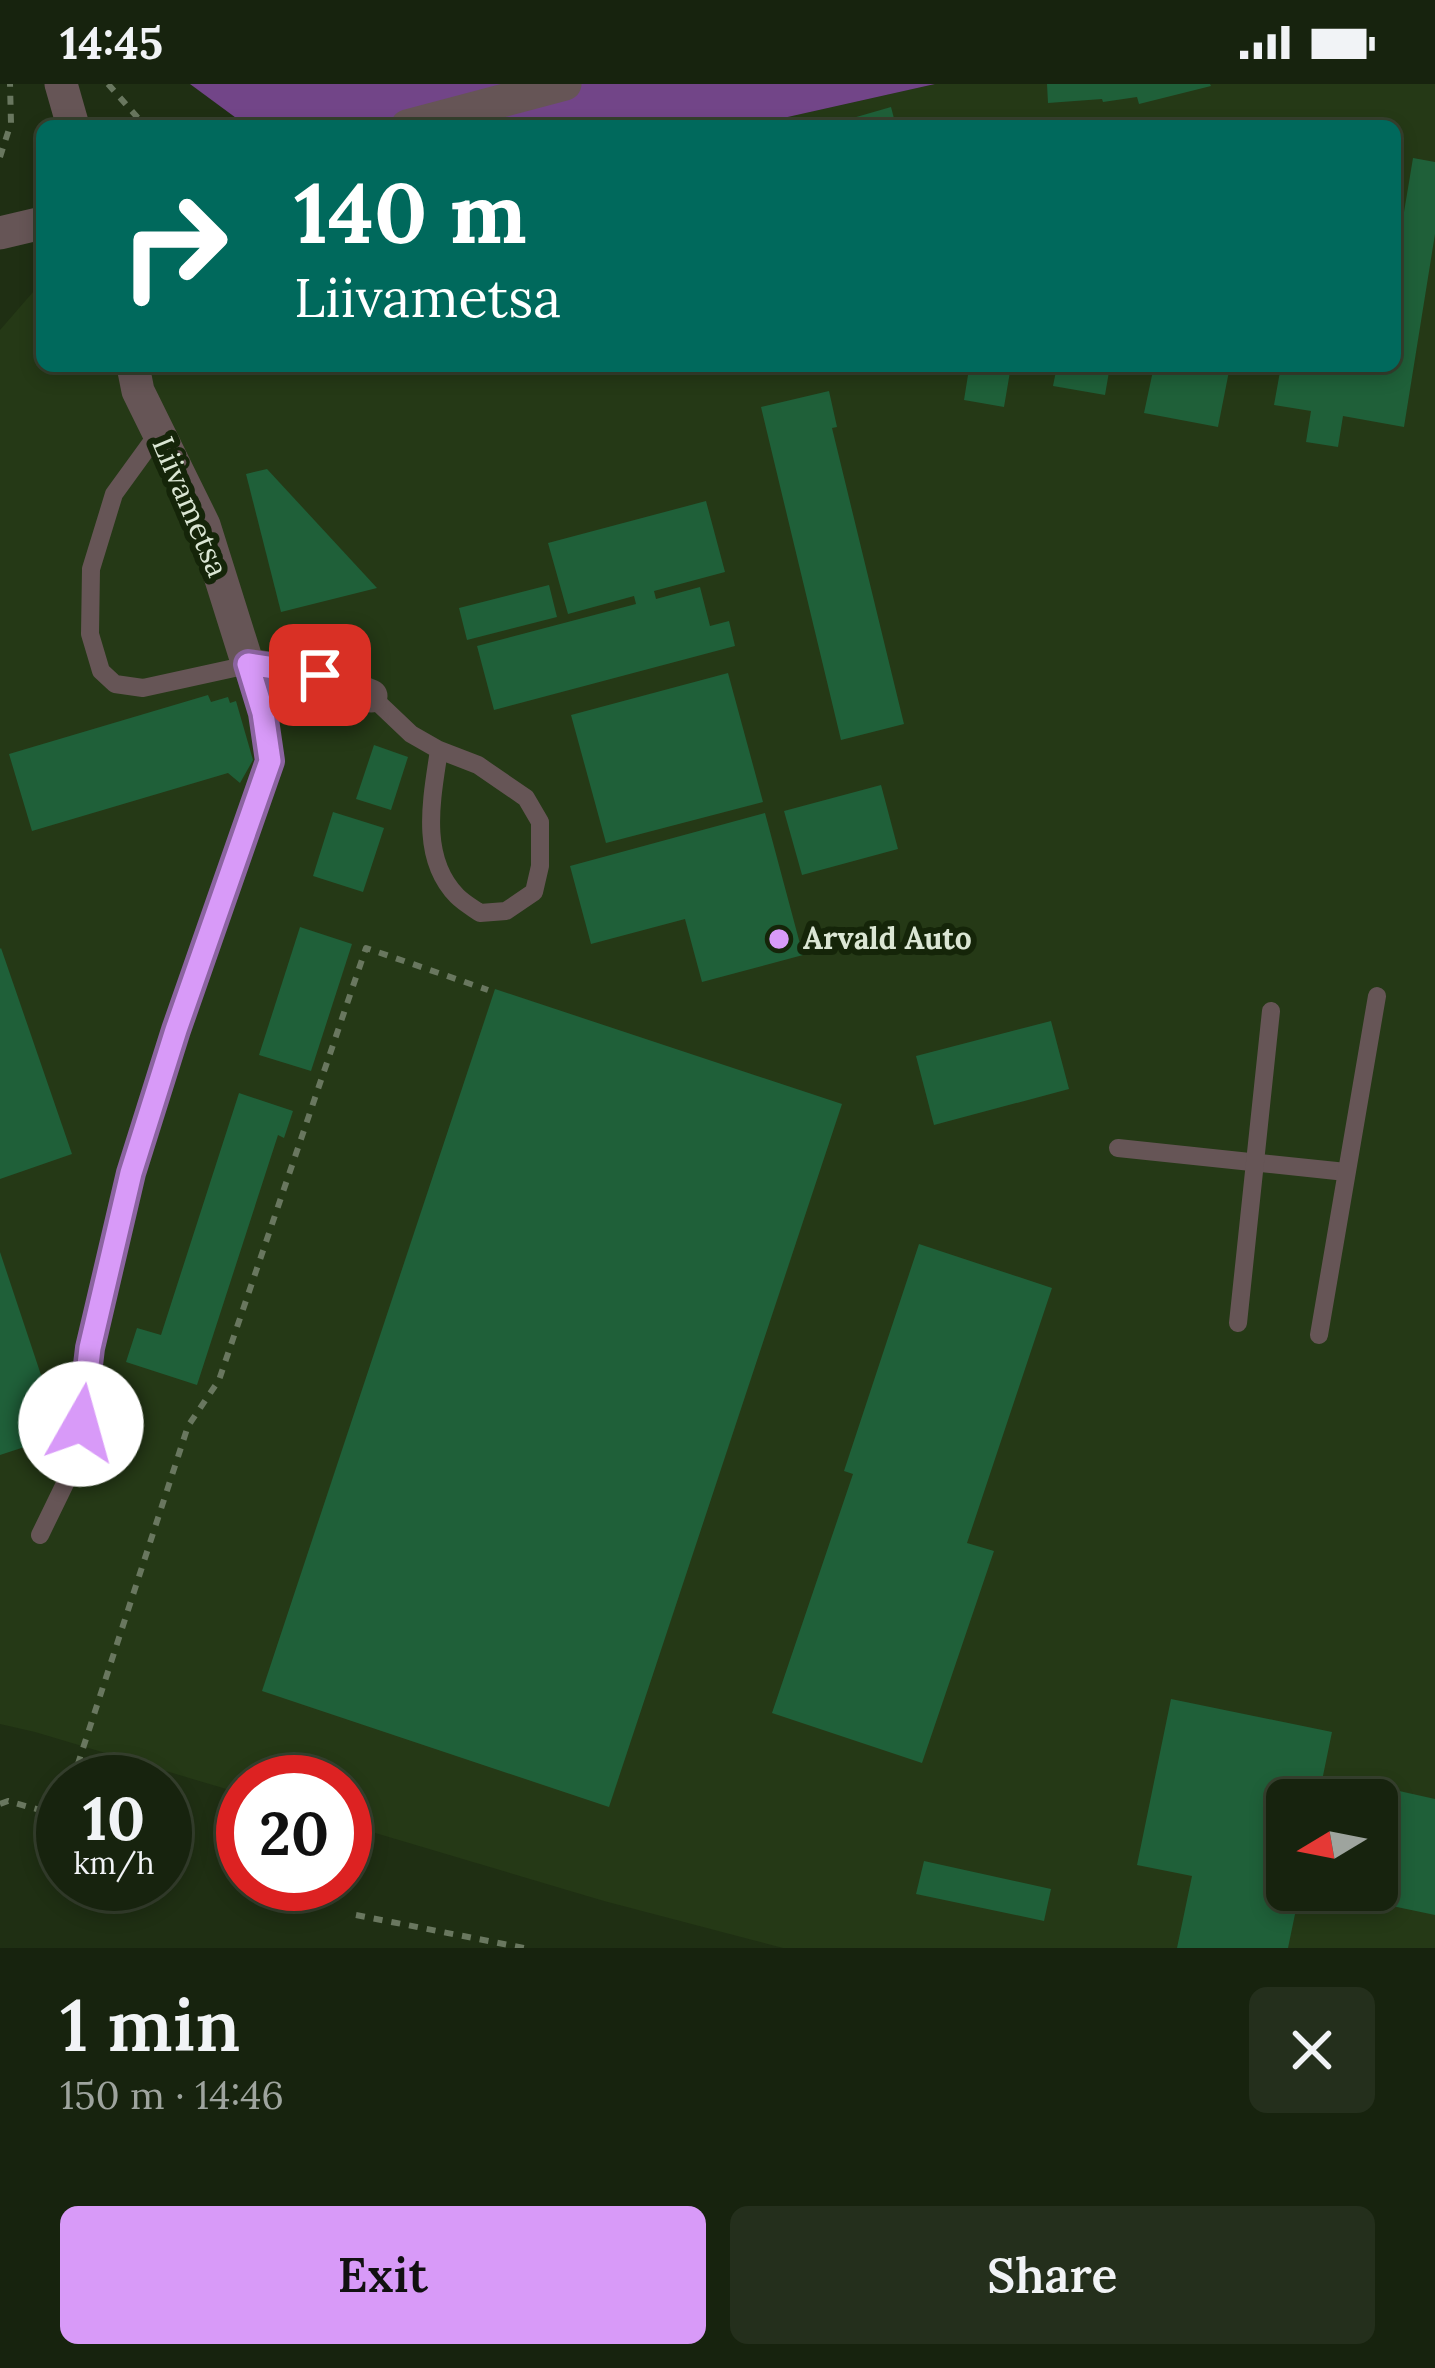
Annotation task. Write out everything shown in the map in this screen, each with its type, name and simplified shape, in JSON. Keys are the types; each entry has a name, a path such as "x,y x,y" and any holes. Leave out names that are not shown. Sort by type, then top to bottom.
{"street":[{"path":"61,84 71,120"},
{"path":"430,120 566,84"},
{"path":"0,233 36,225"},
{"name":"Liivametsa","path":"134,372 138,391 204,525 248,664"},
{"path":"248,664 320,675 371,696"}],"lane":[{"path":"40,1535 76,1461 90,1348 131,1173 270,761 263,713 248,664 142,688 115,685 101,671 90,634 91,569 114,494 159,432"},
{"path":"371,696 411,734 478,765 526,798 540,822 540,866 534,892 506,911 481,913 456,896 443,876 431,842 430,812 439,750"},
{"path":"1319,1335 1377,996"},
{"path":"1238,1323 1271,1011"},
{"path":"1118,1148 1346,1172"}],"path":[{"path":"0,157 11,123 10,85 22,84"},
{"path":"108,84 140,120"},
{"path":"81,1755 188,1426 219,1379 366,948 488,990"},
{"path":"0,1804 8,1801 36,1809"},
{"path":"356,1915 524,1948"}],"shaded area":[{"path":"190,84 935,84 774,120 239,120"},
{"path":"935,84 1435,84 1435,1948 783,1948 372,1832 372,1755 216,1755 216,1786 192,1779 192,1755 112,1755 0,1724 0,330 36,291 36,372 1401,372 1401,120 774,120"}],"building":[{"path":"1047,84 1211,86 1139,104 1137,97 1048,103"},
{"path":"891,107 894,120 846,120"},
{"path":"1413,158 1435,162 1435,234 1404,427 1343,416 1338,447 1306,442 1311,411 1274,405 1280,372 1401,372 1403,218"},
{"path":"948,372 1010,372 1004,407 964,400 968,375"},
{"path":"1056,372 1109,372 1105,395 1053,386"},
{"path":"1153,372 1229,372 1218,427 1144,413"},
{"path":"829,391 837,427 832,428 904,724 841,740 761,407"},
{"path":"267,469 377,588 281,612 246,474"},
{"path":"706,501 725,572 654,591 656,599 700,587 710,626 729,621 735,646 494,710 477,646 636,604 634,596 568,614 548,543"},
{"path":"549,585 557,617 467,640 459,608"},
{"path":"728,673 763,802 606,843 571,715"},
{"path":"208,695 211,702 228,697 230,703 236,701 253,760 240,783 228,773 32,831 9,754"},
{"path":"374,745 408,757 391,810 356,799"},
{"path":"881,785 898,849 802,875 784,811"},
{"path":"333,812 384,828 363,892 313,876"},
{"path":"765,813 803,955 702,982 685,919 591,944 570,866"},
{"path":"300,927 352,944 311,1071 259,1055"},
{"path":"0,949 72,1154 0,1179"},
{"path":"495,989 842,1104 609,1807 262,1691"},
{"path":"1051,1021 1069,1089 934,1125 916,1056"},
{"path":"239,1093 293,1111 284,1138 278,1135 197,1385 126,1362 137,1328 161,1335"},
{"path":"919,1244 1052,1288 967,1543 994,1551 922,1763 772,1713 853,1474 844,1471"},
{"path":"0,1252 61,1435 0,1455"},
{"path":"1171,1699 1332,1732 1322,1779 1266,1779 1266,1911 1296,1911 1288,1948 1177,1948 1192,1876 1137,1865"},
{"path":"1398,1791 1435,1799 1435,1915 1398,1907"},
{"path":"924,1861 1051,1889 1044,1921 916,1894"}],"place":[{"name":"Arvald Auto","path":"779,939"}],"route":[{"path":"81,1424 90,1348 131,1173 270,761 263,713 248,664 320,675"}]}
